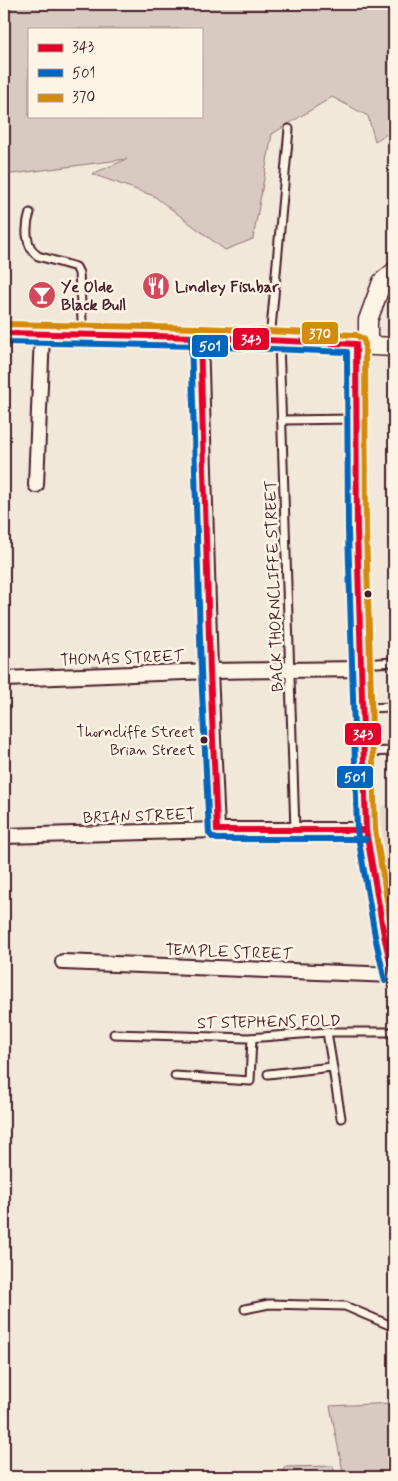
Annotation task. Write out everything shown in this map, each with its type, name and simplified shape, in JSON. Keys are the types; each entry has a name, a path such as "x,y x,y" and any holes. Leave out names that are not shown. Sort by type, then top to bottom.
{"street":[{"path":"394,272 382,282 368,320 362,345 356,419 357,531 366,830 389,935 394,977"},
{"path":"4,333 200,337 394,347"},
{"path":"36,485 42,334"},
{"path":"200,337 210,671 217,830"},
{"name":"THOMAS STREET","path":"4,679 361,666"},
{"name":"BRIAN STREET","path":"4,836 217,830 366,830"},
{"name":"TEMPLE STREET","path":"63,962 394,977"}],"lane":[{"name":"BACK THORNCLIFFE STREET","path":"289,130 274,340 281,420 295,830"},
{"path":"30,213 26,224 29,244 33,253 76,267 79,273 82,335"},
{"path":"281,420 356,419"},
{"path":"361,666 394,662"},
{"path":"362,708 394,707"},
{"path":"364,752 394,751"},
{"path":"327,1032 341,1118"},
{"name":"ST STEPHENS FOLD","path":"114,1034 252,1038 327,1032 394,1032"},
{"path":"175,1076 250,1081 252,1038"},
{"path":"268,1074 332,1067"},
{"path":"244,1309 270,1304 345,1306 394,1327"}],"shaded area":[{"path":"4,4 394,4 394,130 375,141 368,116 332,97 272,134 253,239 225,250 154,196 92,174 127,159 4,175"},
{"path":"394,805 394,858 384,859 381,806"},
{"path":"394,1403 394,1477 344,1477 330,1406"},
{"path":"333,1466 336,1477 283,1477 284,1467"}],"transit line":[{"name":"370","path":"4,324 200,328 356,335 363,339 365,344 366,531 375,829 394,941"},
{"name":"343","path":"4,333 200,337 356,344 357,531 366,830 384,935 394,979"},
{"name":"501","path":"191,337 201,671 209,833 217,839 366,839"},
{"name":"343","path":"200,337 210,671 217,830 366,830"},
{"name":"501","path":"4,342 200,346 347,352 348,531 357,830 375,936 385,981"}],"place":[{"name":"Lindley Fishbar","path":"156,286"},
{"name":"Ye Olde Black Bull","path":"42,295"},
{"name":"Thorncliffe Street Brian Street","path":"204,740"}]}
